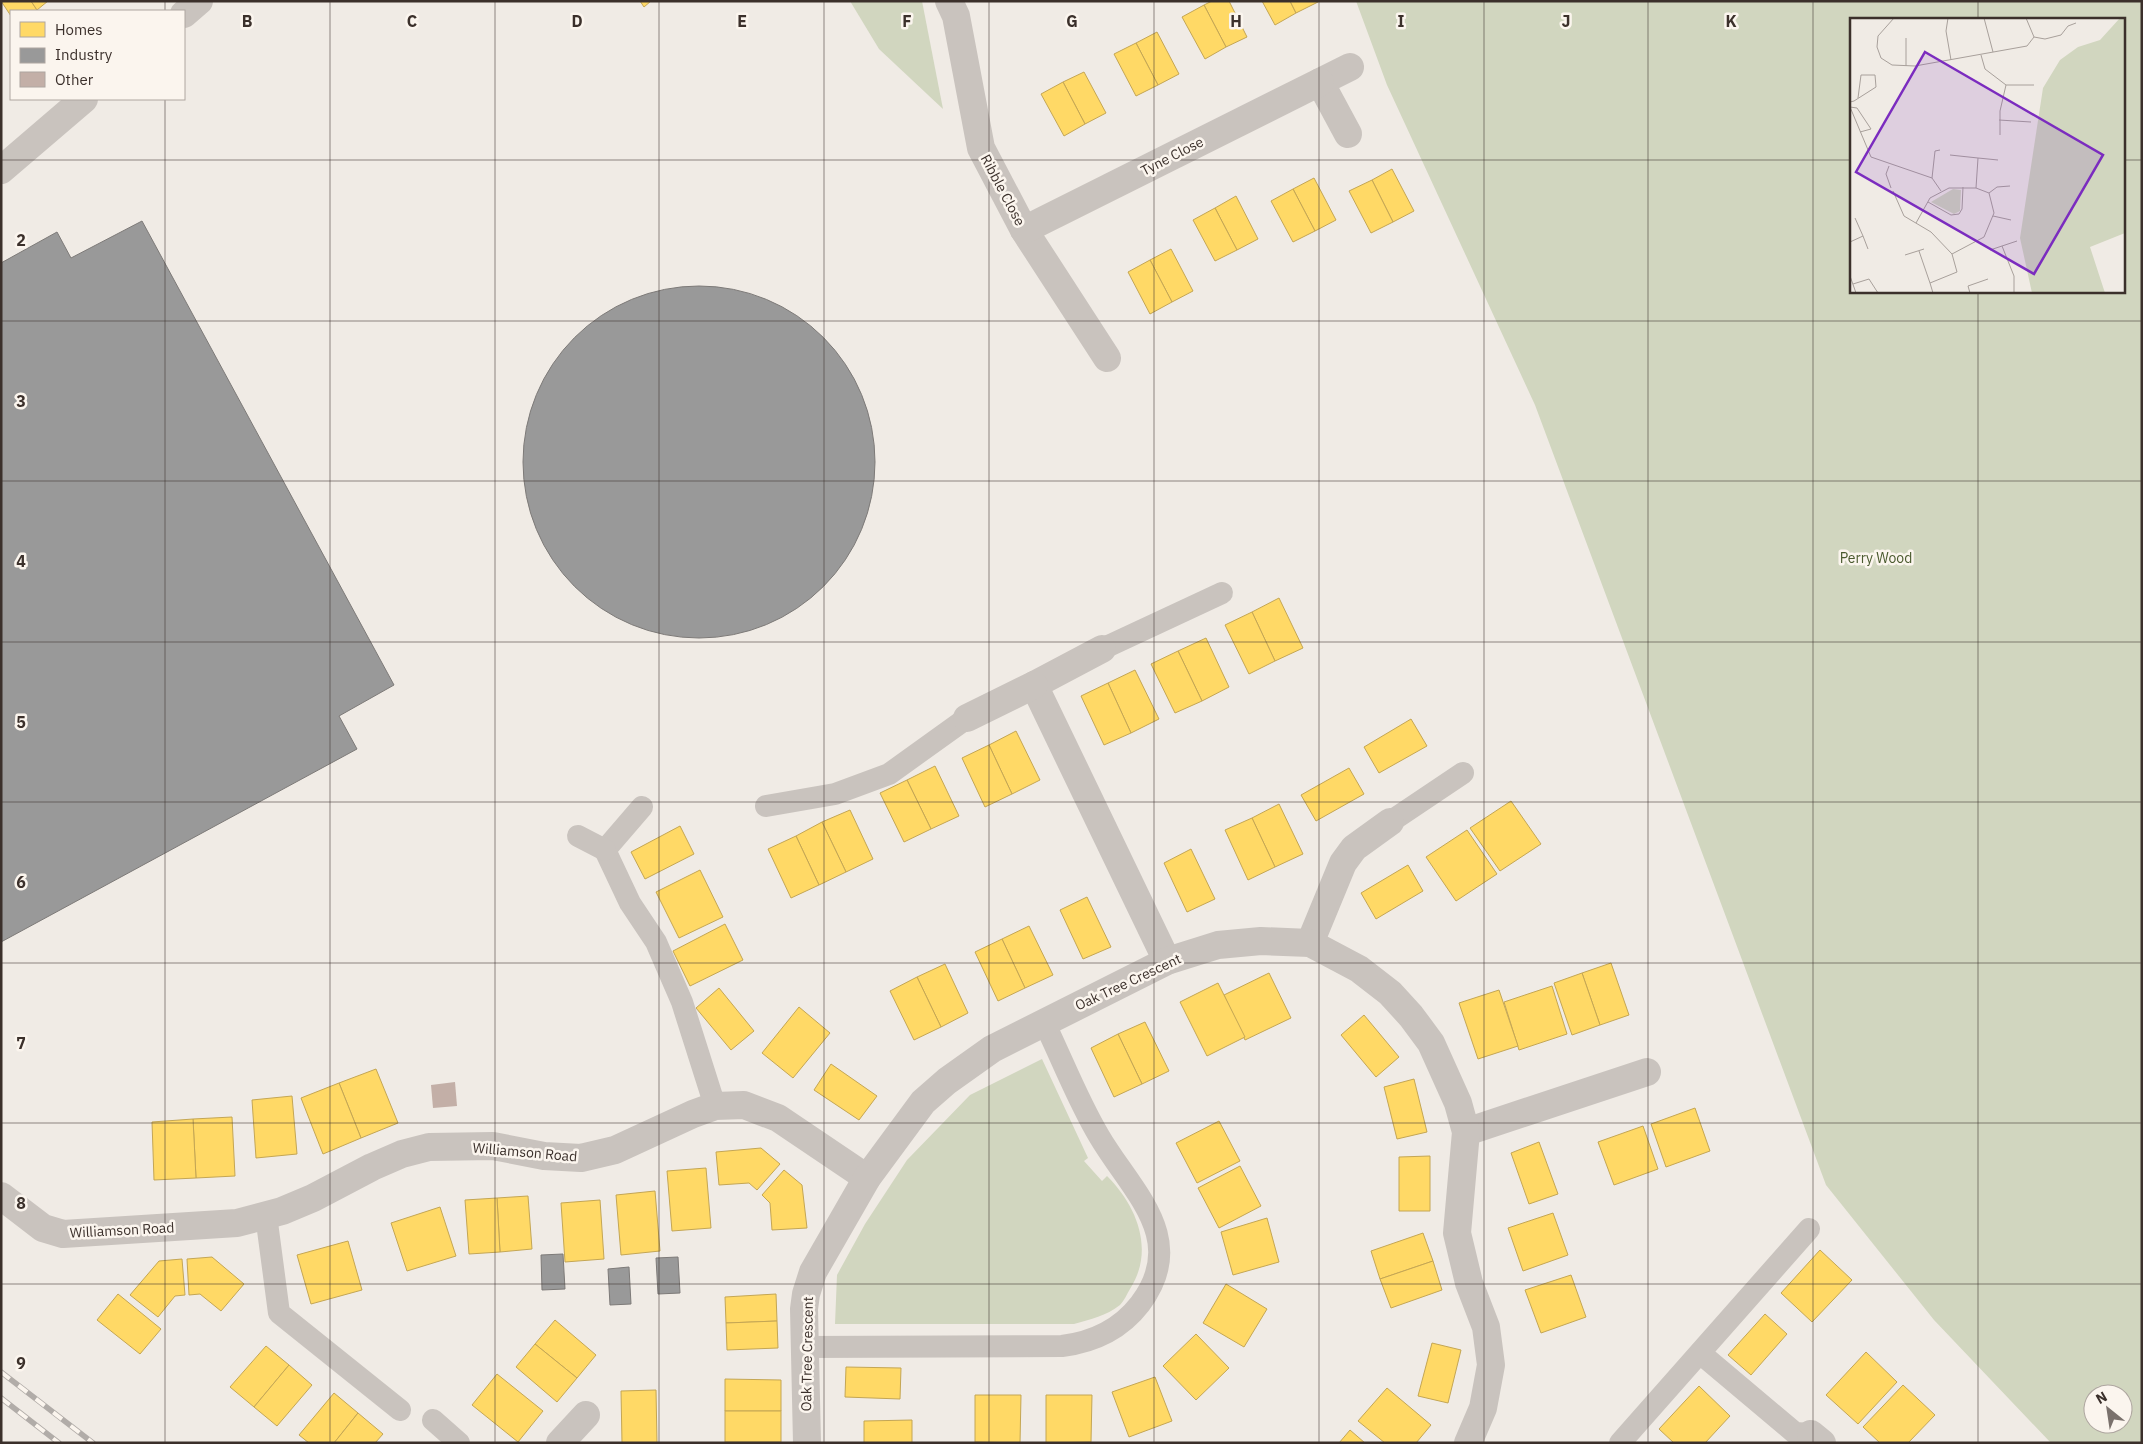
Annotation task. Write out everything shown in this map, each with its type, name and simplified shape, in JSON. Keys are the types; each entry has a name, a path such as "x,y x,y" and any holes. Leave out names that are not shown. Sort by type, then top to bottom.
{"street":[{"path":"185,13 199,1"},
{"name":"Ribble Close","path":"949,1 956,16 981,148 1024,230 1107,358"},
{"name":"Tyne Close","path":"1024,230 1350,67"},
{"path":"1320,82 1348,134"},
{"path":"1,170 83,100"},
{"path":"967,718 1102,649"},
{"path":"1034,685 1167,961"},
{"path":"1310,944 1343,863 1354,848 1390,822"},
{"name":"Oak Tree Crescent","path":"807,1443 804,1347 806,1294 813,1272 867,1178 923,1102 947,1081 992,1049 1167,961 1218,945 1261,941 1310,944 1358,969 1390,993 1411,1016 1431,1043 1458,1103 1466,1132 1457,1233 1469,1283 1486,1327 1491,1365 1483,1408 1468,1443"},
{"path":"1466,1132 1647,1072"},
{"name":"Williamson Road","path":"1,1196 43,1228 63,1234 237,1223 282,1211 313,1198 372,1166 402,1154 429,1147 493,1146 544,1156 581,1158 615,1150 693,1114 715,1106 744,1105 778,1118 867,1178"},
{"path":"560,1443 586,1415"}],"lane":[{"path":"1102,649 1222,593"},
{"path":"766,806 835,794 889,774 967,718"},
{"path":"1390,822 1463,773"},
{"path":"605,850 642,807"},
{"path":"578,836 605,850 630,903 656,942 682,1002 715,1106"},
{"path":"804,1347 1052,1346 1081,1344 1098,1338 1116,1328 1132,1315 1151,1290 1158,1274 1160,1258 1160,1243 1156,1228 1141,1197 1098,1136 1044,1022"},
{"path":"266,1215 279,1313 400,1410"},
{"path":"1620,1443 1809,1229"},
{"path":"1700,1352 1795,1433 1817,1439"},
{"path":"433,1420 459,1443"}],"green space":[{"path":"850,1 922,1 943,109 879,49"},
{"name":"Perry Wood","path":"1356,1 2142,1 2142,1443 2051,1443 1934,1320 1826,1185 1535,405 1387,85"},
{"path":"1042,1059 1088,1158 1084,1161 1102,1181 1107,1176 1118,1188 1127,1201 1139,1229 1142,1244 1141,1259 1137,1274 1121,1303 1104,1315 1074,1324 835,1324 837,1275 865,1224 907,1160 970,1095"}],"building: Homes":[{"path":"1,1 31,1 37,10 10,10 10,14"},
{"path":"31,1 48,1 37,10"},
{"path":"640,1 651,1 644,7"},
{"path":"1212,1 1229,1 1247,37 1226,47 1204,5"},
{"path":"1262,1 1290,1 1296,13 1275,25"},
{"path":"1290,1 1317,1 1318,2 1296,13"},
{"path":"1204,5 1226,47 1205,59 1182,17"},
{"path":"1157,32 1179,74 1158,85 1136,43"},
{"path":"1136,43 1158,85 1136,96 1114,54"},
{"path":"1084,72 1106,113 1085,124 1063,82"},
{"path":"1063,82 1085,124 1064,136 1041,94"},
{"path":"1392,169 1414,211 1393,222 1372,180"},
{"path":"1314,178 1336,220 1315,231 1293,189"},
{"path":"1372,180 1393,222 1371,233 1349,191"},
{"path":"1293,189 1315,231 1293,242 1271,201"},
{"path":"1236,196 1258,239 1237,250 1215,208"},
{"path":"1215,208 1237,250 1215,261 1193,220"},
{"path":"1171,249 1193,291 1172,302 1150,260"},
{"path":"1150,260 1172,302 1150,314 1128,272"},
{"path":"1279,598 1303,648 1275,661 1252,612"},
{"path":"1252,612 1275,661 1249,674 1225,625"},
{"path":"1206,638 1229,687 1202,701 1178,651"},
{"path":"1178,651 1202,701 1175,713 1151,664"},
{"path":"1135,670 1159,719 1131,733 1108,683"},
{"path":"1108,683 1131,733 1104,745 1081,696"},
{"path":"1411,719 1427,746 1379,773 1364,747"},
{"path":"1016,731 1040,780 1012,794 989,745"},
{"path":"989,745 1012,794 985,807 962,758"},
{"path":"935,766 959,816 931,829 907,780"},
{"path":"1349,768 1364,794 1316,821 1301,795"},
{"path":"907,780 931,829 904,842 880,793"},
{"path":"1511,801 1541,844 1500,871 1470,828"},
{"path":"1279,804 1303,854 1275,867 1252,818"},
{"path":"850,810 873,859 846,872 822,822"},
{"path":"1252,818 1275,867 1248,880 1225,830"},
{"path":"822,822 846,872 819,885 796,836"},
{"path":"680,826 694,854 645,879 631,852"},
{"path":"1467,830 1497,874 1456,901 1426,857"},
{"path":"796,836 819,885 791,898 768,849"},
{"path":"1191,849 1215,899 1187,912 1164,863"},
{"path":"1408,865 1423,891 1376,919 1361,893"},
{"path":"700,870 723,917 679,938 656,892"},
{"path":"1087,897 1111,947 1083,959 1060,910"},
{"path":"725,924 743,960 690,986 673,951"},
{"path":"1029,926 1053,975 1025,988 1002,939"},
{"path":"1002,939 1025,988 998,1001 975,952"},
{"path":"1611,963 1629,1015 1600,1025 1582,973"},
{"path":"945,964 968,1013 941,1027 917,977"},
{"path":"1269,973 1291,1018 1245,1040 1224,995"},
{"path":"1582,973 1600,1025 1572,1035 1554,983"},
{"path":"917,977 941,1027 914,1040 890,991"},
{"path":"1218,983 1245,1037 1207,1056 1180,1002"},
{"path":"1552,986 1567,1034 1519,1050 1504,1002"},
{"path":"719,988 754,1031 731,1050 696,1008"},
{"path":"1499,990 1518,1046 1478,1059 1459,1003"},
{"path":"799,1007 830,1033 793,1078 762,1053"},
{"path":"1364,1015 1399,1057 1376,1077 1341,1035"},
{"path":"1145,1022 1169,1071 1142,1084 1118,1034"},
{"path":"1118,1034 1142,1084 1114,1097 1091,1048"},
{"path":"831,1064 877,1096 859,1120 814,1090"},
{"path":"376,1069 398,1123 361,1138 339,1083"},
{"path":"1414,1079 1427,1132 1397,1139 1384,1087"},
{"path":"339,1083 361,1138 323,1154 301,1098"},
{"path":"292,1096 297,1154 256,1158 252,1100"},
{"path":"1695,1108 1710,1151 1666,1167 1651,1124"},
{"path":"232,1117 235,1176 196,1178 193,1119"},
{"path":"193,1119 196,1178 154,1180 152,1122"},
{"path":"1219,1121 1240,1161 1197,1183 1176,1143"},
{"path":"1643,1126 1658,1169 1614,1185 1598,1142"},
{"path":"1539,1142 1558,1194 1529,1204 1511,1153"},
{"path":"761,1148 780,1164 757,1190 749,1183 719,1185 716,1152"},
{"path":"1430,1156 1430,1211 1399,1211 1399,1157"},
{"path":"1240,1166 1261,1206 1219,1228 1198,1188"},
{"path":"706,1168 711,1228 672,1231 667,1171"},
{"path":"784,1170 802,1185 807,1228 772,1230 770,1203 762,1195"},
{"path":"655,1191 660,1251 621,1255 616,1195"},
{"path":"528,1196 532,1249 500,1252 497,1198"},
{"path":"497,1198 500,1252 469,1254 465,1200"},
{"path":"600,1200 604,1259 565,1262 561,1203"},
{"path":"440,1207 456,1256 407,1271 391,1223"},
{"path":"1553,1213 1568,1255 1523,1271 1508,1228"},
{"path":"1267,1218 1279,1262 1233,1275 1221,1232"},
{"path":"1423,1233 1433,1261 1380,1279 1371,1251"},
{"path":"348,1241 362,1290 311,1304 297,1255"},
{"path":"1820,1250 1852,1280 1812,1322 1781,1293"},
{"path":"212,1257 244,1284 221,1311 200,1294 189,1295 187,1259"},
{"path":"182,1259 185,1295 175,1296 158,1317 130,1295 159,1261"},
{"path":"1433,1261 1442,1290 1391,1308 1380,1279"},
{"path":"1571,1275 1586,1317 1541,1333 1525,1290"},
{"path":"1226,1284 1267,1309 1244,1347 1203,1323"},
{"path":"118,1294 161,1329 140,1354 97,1320"},
{"path":"776,1294 777,1321 726,1323 725,1297"},
{"path":"1765,1314 1787,1334 1751,1375 1728,1355"},
{"path":"555,1320 596,1355 577,1378 535,1344"},
{"path":"777,1321 778,1348 727,1350 726,1323"},
{"path":"1196,1334 1229,1368 1196,1400 1163,1366"},
{"path":"1432,1343 1461,1350 1448,1403 1418,1396"},
{"path":"535,1344 577,1378 557,1402 516,1367"},
{"path":"266,1346 289,1365 254,1407 230,1387"},
{"path":"1866,1352 1897,1382 1858,1424 1826,1395"},
{"path":"289,1365 312,1385 277,1426 254,1407"},
{"path":"846,1367 901,1368 900,1399 845,1397"},
{"path":"497,1374 543,1411 518,1442 472,1405"},
{"path":"1155,1377 1172,1421 1129,1437 1112,1392"},
{"path":"725,1379 781,1380 781,1411 725,1411"},
{"path":"1903,1385 1935,1415 1908,1443 1880,1443 1863,1427"},
{"path":"1699,1386 1730,1416 1705,1443 1674,1443 1659,1429"},
{"path":"1387,1388 1431,1425 1416,1443 1385,1443 1358,1421"},
{"path":"656,1390 657,1443 622,1443 621,1391"},
{"path":"334,1393 358,1413 334,1443 309,1443 299,1435"},
{"path":"975,1395 1021,1395 1020,1443 975,1442"},
{"path":"1046,1395 1092,1395 1091,1442 1046,1443"},
{"path":"725,1411 781,1411 781,1442 725,1442"},
{"path":"358,1413 383,1434 375,1443 334,1443"},
{"path":"912,1420 912,1443 864,1443 864,1421"},
{"path":"1350,1430 1365,1443 1339,1443"}],"building: Industry":[{"path":"142,221 394,685 339,716 357,749 1,942 1,263 57,232 71,258"},
{"path":"699,286 716,287 750,294 782,307 811,326 835,350 854,379 867,411 874,445 874,479 867,513 854,545 835,574 811,598 782,617 750,630 716,637 699,638 682,637 648,630 616,617 587,598 563,574 544,545 531,513 524,479 523,462 524,445 531,411 544,379 563,350 587,326 616,307 648,294 682,287"},
{"path":"563,1254 565,1289 542,1290 541,1255"},
{"path":"678,1257 680,1293 658,1294 656,1258"},
{"path":"629,1267 631,1304 610,1305 608,1269"}],"building: Other":[{"path":"455,1082 457,1106 433,1108 431,1085"}],"railway":[{"path":"1,1372 93,1443"},
{"path":"1,1398 59,1443"}]}
